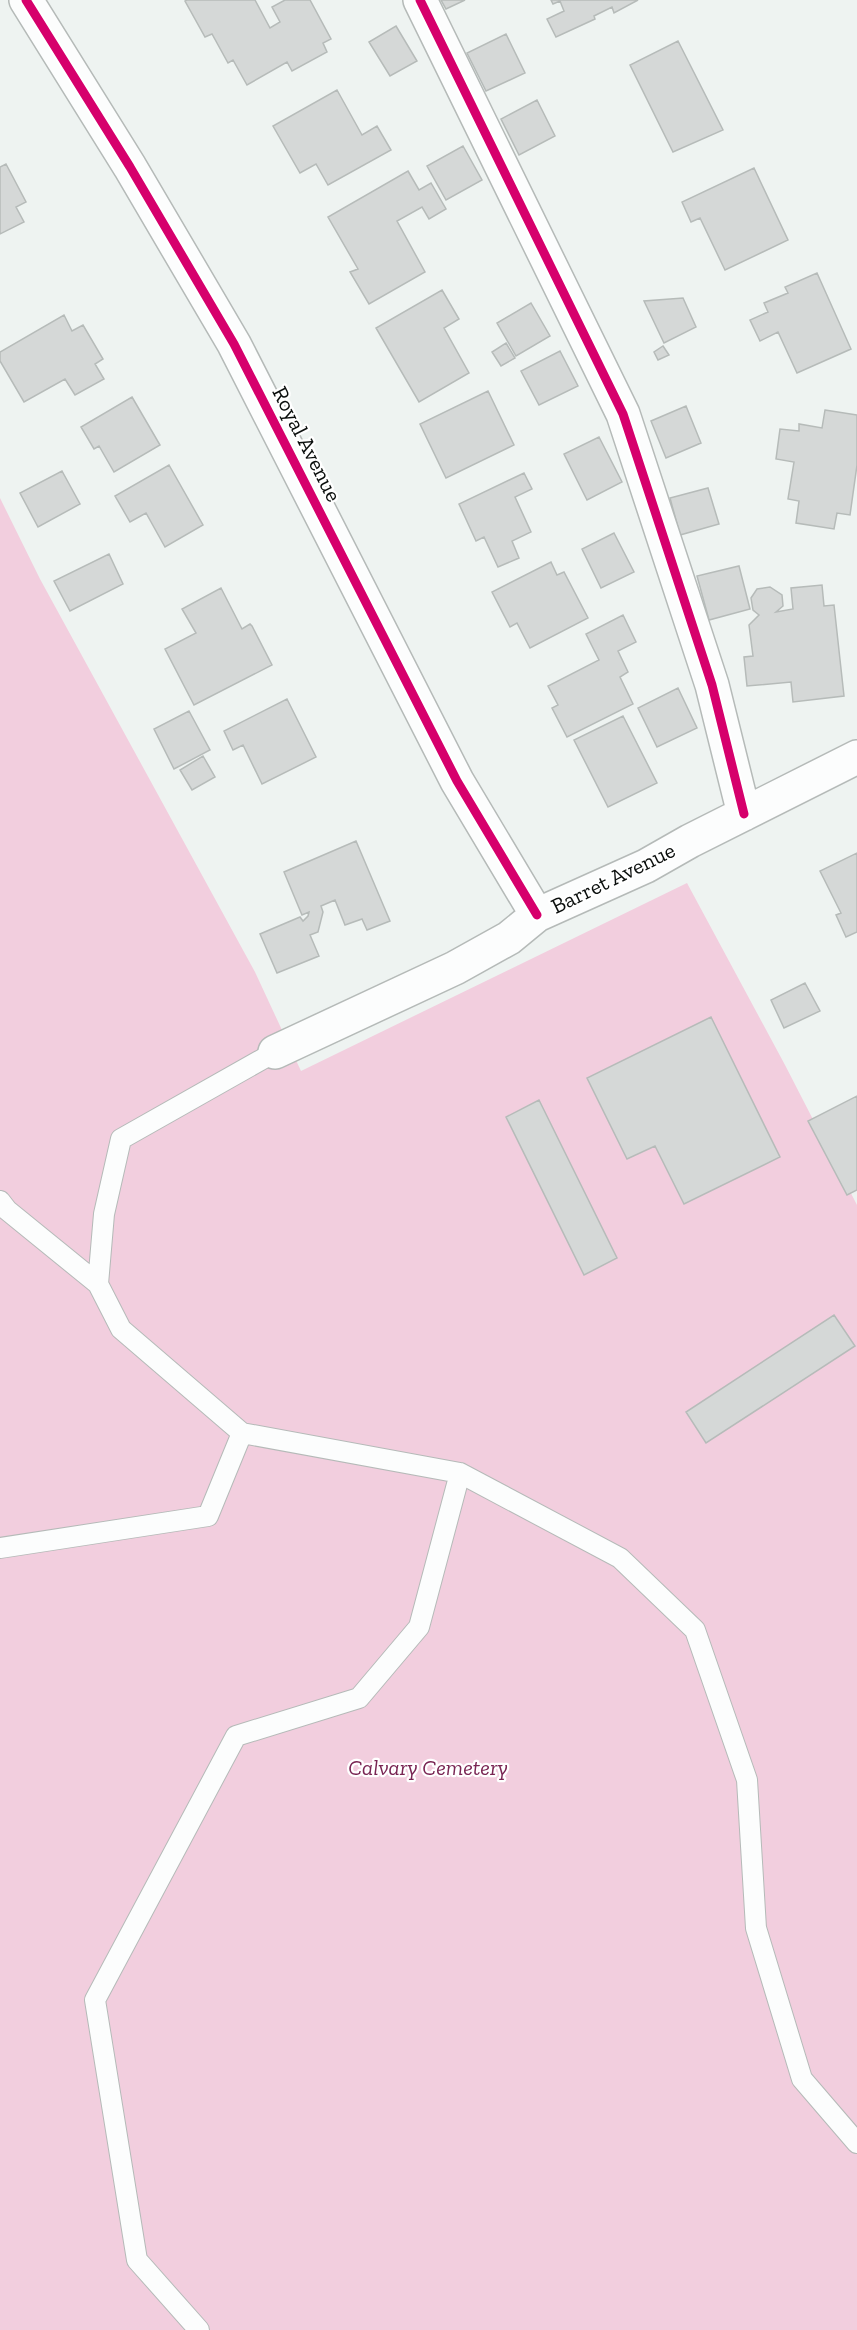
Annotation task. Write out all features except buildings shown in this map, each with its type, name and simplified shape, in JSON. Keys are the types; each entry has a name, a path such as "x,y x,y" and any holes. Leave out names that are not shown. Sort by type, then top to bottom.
{"street":[{"name":"Royal Avenue","path":"27,0 130,167 234,344 457,781 537,915"},
{"path":"420,0 623,414 712,685 744,814"},
{"name":"Barret Avenue","path":"275,1052 455,968 509,938 537,915 646,866 690,841 857,757"}],"lane":[{"path":"98,1284 104,1214 121,1139 275,1052"},
{"path":"0,1201 7,1210 98,1284 121,1329 242,1432 460,1473 620,1558 695,1630 747,1780 756,1928 802,2079 857,2143"},
{"path":"0,1548 207,1516 242,1432"},
{"path":"199,2330 137,2260 94,2000 236,1736 359,1698 419,1627 460,1473"}],"green space":[{"name":"Calvary Cemetery","path":"0,498 40,579 255,972 301,1071 687,883 857,1205 857,2330 0,2330"}],"cycle path":[{"path":"26,0 130,167 234,344 457,781 537,915"},
{"path":"420,0 623,414 712,685 744,814"}]}
